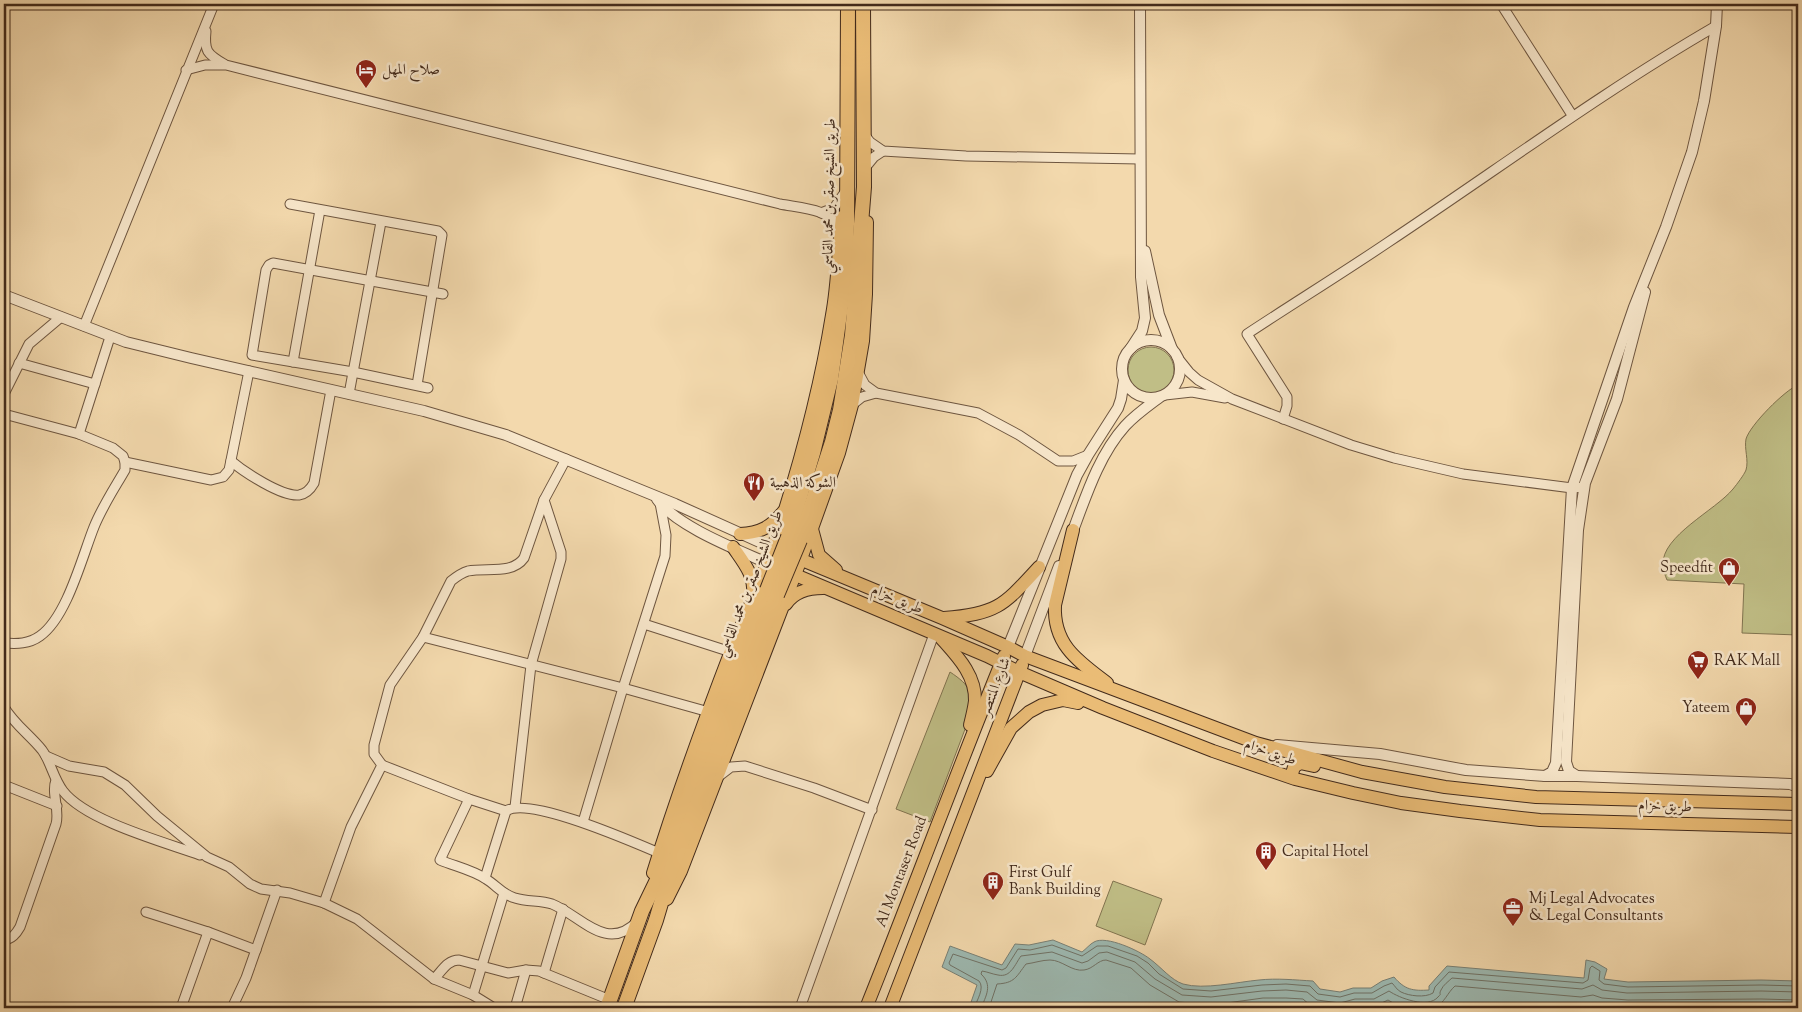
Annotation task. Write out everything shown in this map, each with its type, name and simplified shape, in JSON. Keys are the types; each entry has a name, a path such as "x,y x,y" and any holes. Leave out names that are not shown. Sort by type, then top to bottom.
{"highway":[{"name":"طريق الشيخ صقر بن محمد القاسمي","path":"794,538 831,379 846,277 848,4"},
{"name":"طريق الشيخ صقر بن محمد القاسمي","path":"608,1004 640,916 657,880 724,698 794,538 816,493 840,410 852,335 864,187 863,4"},
{"name":"طريق الشيخ صقر بن محمد القاسمي","path":"624,1008 656,920 670,873 772,592"}],"main road":[{"path":"640,916 685,774 773,548 786,508 817,393 833,312 846,186"},
{"path":"656,920 681,871 802,559 839,454 852,405 863,341 867,227 864,187"},
{"path":"740,534 755,533 763,530 770,526 786,508"},
{"path":"812,528 819,555 846,578"},
{"path":"1073,530 1055,605 1054,615 1058,630 1065,646 1076,659 1116,691"},
{"path":"732,547 752,578 753,596"},
{"name":"طريق خزام","path":"773,548 942,618 1025,656 1256,743 1350,770 1445,787 1536,797 1798,804"},
{"name":"طريق خزام","path":"767,563 1103,708 1213,751 1291,777 1353,793 1401,803 1493,816 1540,820 1798,827"},
{"path":"942,618 977,614 1000,605 1012,596 1039,567"},
{"path":"781,610 788,600 805,590 821,588 833,591"},
{"path":"937,635 960,660 971,678 975,700 967,746"},
{"name":"شارع المنتصر","path":"967,746 1008,647"},
{"name":"شارع المنتصر","path":"890,1008 1025,656"},
{"path":"966,808 1011,728 1029,712 1042,705 1063,700 1103,708"},
{"name":"Al Montaser Road","path":"866,1008 913,891 967,746"},
{"path":"1291,777 1294,767 1300,763 1335,772 1350,770"}],"street":[{"path":"84,326 214,4"},
{"path":"1140,4 1140,230 1141,277 1145,318 1142,331 1123,363 1124,380 1129,388 1145,398 1192,392 1232,399"},
{"path":"1501,4 1572,115"},
{"path":"1545,776 1552,772 1556,763 1572,488 1634,307 1650,270 1692,152 1704,102 1716,26 1717,4"},
{"path":"206,23 205,43 207,52 226,65"},
{"path":"1283,419 1287,406 1287,396 1247,334 1388,243 1572,115 1662,57 1716,26"},
{"path":"186,70 205,65 226,65 821,213 835,220 840,230"},
{"path":"864,134 870,142 883,152"},
{"path":"864,169 870,160 883,152 966,156 1140,159"},
{"path":"821,213 834,208 846,186"},
{"path":"290,204 438,231 442,234 434,292 417,385"},
{"path":"293,362 320,210"},
{"path":"349,394 381,222"},
{"path":"1140,230 1159,315 1180,366 1177,384 1163,396"},
{"path":"428,388 353,372 252,355 266,270 269,265 273,264 444,294"},
{"path":"1578,776 1569,771 1566,762 1578,530 1584,487 1616,399 1650,270"},
{"path":"4,295 110,337 191,358 469,423 506,435 657,499 675,504 773,548"},
{"path":"4,394 29,344 61,317"},
{"path":"79,434 110,337"},
{"path":"1131,348 1147,341 1165,344 1198,380 1232,399 1351,445 1394,458 1463,474 1572,488 1584,487"},
{"path":"19,363 95,384"},
{"path":"125,462 215,481 220,480 227,474 231,461 250,371"},
{"path":"858,371 865,385 876,393 978,413 1019,435 1058,460 1073,461 1088,455"},
{"name":"شارع المنتصر","path":"1008,647 1077,476 1122,399 1124,380"},
{"path":"231,461 254,478 279,490 295,495 306,493 314,483 331,390"},
{"path":"852,405 862,397 876,393"},
{"name":"شارع المنتصر","path":"1025,656 1103,457 1125,426 1137,414 1163,396"},
{"path":"4,414 79,434 119,451 125,462 125,470 98,517 57,617 47,630 35,640 20,644 4,643"},
{"path":"566,459 544,500 524,558 520,563 512,567 467,571 451,581 423,637 387,692 373,750 382,765 470,799 510,809 525,808 584,822 659,853"},
{"path":"657,499 690,526 767,563"},
{"path":"584,822 622,688 644,624 666,549 666,536 657,499"},
{"path":"485,878 510,809 531,665 561,559 562,552 544,500"},
{"path":"644,624 731,652"},
{"path":"800,1008 937,635"},
{"path":"423,637 708,712"},
{"path":"4,708 16,724 41,749 56,780 69,797 101,817 148,837 207,857 229,867 256,888 290,892 324,903 365,924 434,979 473,995 493,1008"},
{"path":"1256,743 1380,754 1466,770 1545,776 1790,784 1798,787"},
{"path":"46,756 69,766 104,772 125,785 158,816 207,857"},
{"path":"324,903 353,822 382,765"},
{"path":"715,780 727,769 745,766 814,788 872,810"},
{"path":"4,940 15,935 20,927 56,824 58,814 56,780"},
{"path":"4,785 57,806"},
{"path":"470,799 440,860 485,878 504,893 514,898 551,904 563,909 589,928 606,933 617,933 629,929 640,916"},
{"path":"232,1008 256,950 277,890"},
{"path":"473,995 504,893"},
{"path":"544,973 563,909"},
{"path":"146,912 256,950"},
{"path":"181,1008 208,932"},
{"path":"617,933 628,950"},
{"path":"434,979 448,963 453,960 459,960 508,973 526,970 544,973 608,1004"},
{"path":"514,1008 526,970"}],"shaded area":[{"path":"1147,347 1155,347 1164,351 1170,357 1174,370 1170,383 1164,389 1155,393 1147,393 1138,389 1132,383 1128,374 1128,366 1132,357 1138,351"},
{"path":"1798,385 1798,635 1742,633 1744,584 1667,580 1663,567 1665,554 1680,534 1735,487 1746,470 1746,439 1749,433 1769,409 1792,388"},
{"path":"950,672 962,681 969,690 971,701 970,716 930,822 896,809"},
{"path":"1113,881 1162,899 1145,945 1096,926"}],"water":[{"path":"1053,940 1082,952 1092,943 1099,940 1123,945 1145,956 1179,982 1191,986 1286,979 1313,981 1320,989 1340,992 1353,988 1371,988 1382,981 1394,977 1402,985 1410,989 1429,990 1429,986 1447,966 1584,978 1586,960 1595,962 1607,969 1604,979 1628,982 1798,981 1798,1008 969,1008 977,985 942,967 950,946 1002,965 1015,944 1029,945"}],"place":[{"name":"صلاح المهل","path":"366,89"},
{"name":"الشوكة الذهبية","path":"754,502"},
{"name":"Speedfit","path":"1729,587"},
{"name":"RAK Mall","path":"1698,680"},
{"name":"Yateem","path":"1746,727"},
{"name":"Capital Hotel","path":"1266,871"},
{"name":"First Gulf Bank Building","path":"993,901"},
{"name":"Mj Legal Advocates & Legal Consultants","path":"1513,927"}]}
